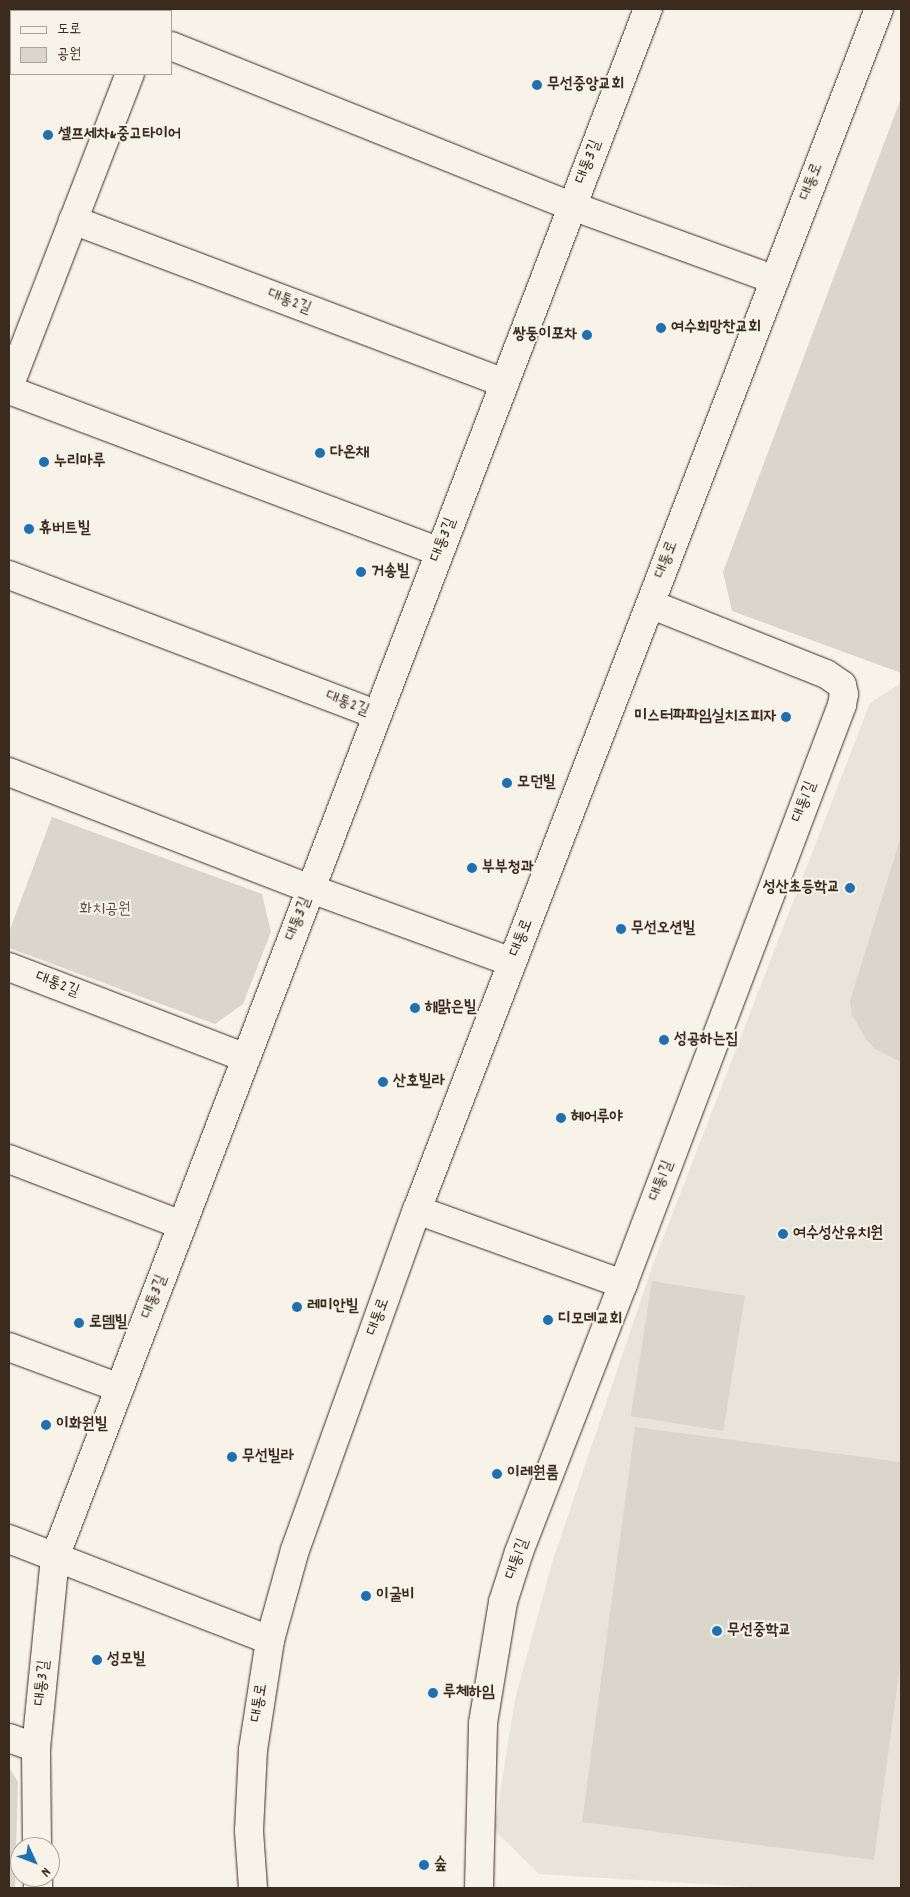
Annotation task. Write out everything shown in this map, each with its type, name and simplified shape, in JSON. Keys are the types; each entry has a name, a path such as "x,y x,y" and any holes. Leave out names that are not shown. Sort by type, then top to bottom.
{"street":[{"name":"대통3길","path":"38,1837 36,1748 55,1557 648,9"},
{"name":"대통로","path":"253,1888 248,1831 253,1750 270,1640 295,1550 417,1210 879,9"},
{"path":"172,46 572,206 775,280"},
{"path":"130,75 9,388 440,552"},
{"name":"대통2길","path":"73,220 504,383"},
{"name":"대통2길","path":"9,575 377,715"},
{"name":"대통1길","path":"479,1888 483,1723 504,1602 519,1552 624,1284 842,704 844,694 842,685 826,674 650,604"},
{"path":"9,772 311,889 512,962"},
{"name":"대통2길","path":"9,967 246,1058"},
{"path":"9,1158 182,1225"},
{"path":"417,1210 624,1284"},
{"path":"9,1347 120,1388"},
{"path":"9,1539 270,1640"},
{"path":"9,1738 36,1748"}],"shaded area":[{"name":"무선중학교","path":"901,683 901,1888 767,1888 539,1874 494,1830 515,1699 552,1563 653,1264 870,703"}],"green space":[{"path":"901,98 901,673 732,611 723,572"},
{"name":"화치공원","path":"52,817 262,894 271,932 243,1004 215,1024 9,948 9,932"},
{"path":"901,836 901,1062 875,1049 866,1039 852,1015 850,1001"},
{"path":"652,1281 745,1296 723,1431 631,1416"},
{"path":"635,1427 901,1462 901,1658 874,1860 582,1822"},
{"path":"9,1767 18,1782 16,1837 10,1837 10,1887 15,1888 9,1888"}],"place":[{"name":"무선중앙교회","path":"537,85"},
{"name":"셀프세차&중고타이어","path":"48,135"},
{"name":"여수희망찬교회","path":"661,328"},
{"name":"쌍둥이포차","path":"587,335"},
{"name":"다온채","path":"320,453"},
{"name":"누리마루","path":"44,462"},
{"name":"휴버트빌","path":"29,529"},
{"name":"거송빌","path":"361,572"},
{"name":"미스터파파임실치즈피자","path":"786,717"},
{"name":"모던빌","path":"507,783"},
{"name":"부부청과","path":"472,868"},
{"name":"성산초등학교","path":"850,888"},
{"name":"무선오션빌","path":"621,929"},
{"name":"해맑은빌","path":"415,1008"},
{"name":"성공하는집","path":"664,1040"},
{"name":"산호빌라","path":"383,1082"},
{"name":"헤어루야","path":"561,1118"},
{"name":"여수성산유치원","path":"783,1234"},
{"name":"레미안빌","path":"297,1307"},
{"name":"디모데교회","path":"548,1320"},
{"name":"로뎀빌","path":"79,1323"},
{"name":"이화원빌","path":"46,1425"},
{"name":"무선빌라","path":"232,1457"},
{"name":"이레원룸","path":"497,1474"},
{"name":"이굴비","path":"366,1596"},
{"name":"무선중학교","path":"717,1631"},
{"name":"성모빌","path":"97,1660"},
{"name":"루체하임","path":"433,1693"},
{"name":"숲","path":"424,1865"}]}
